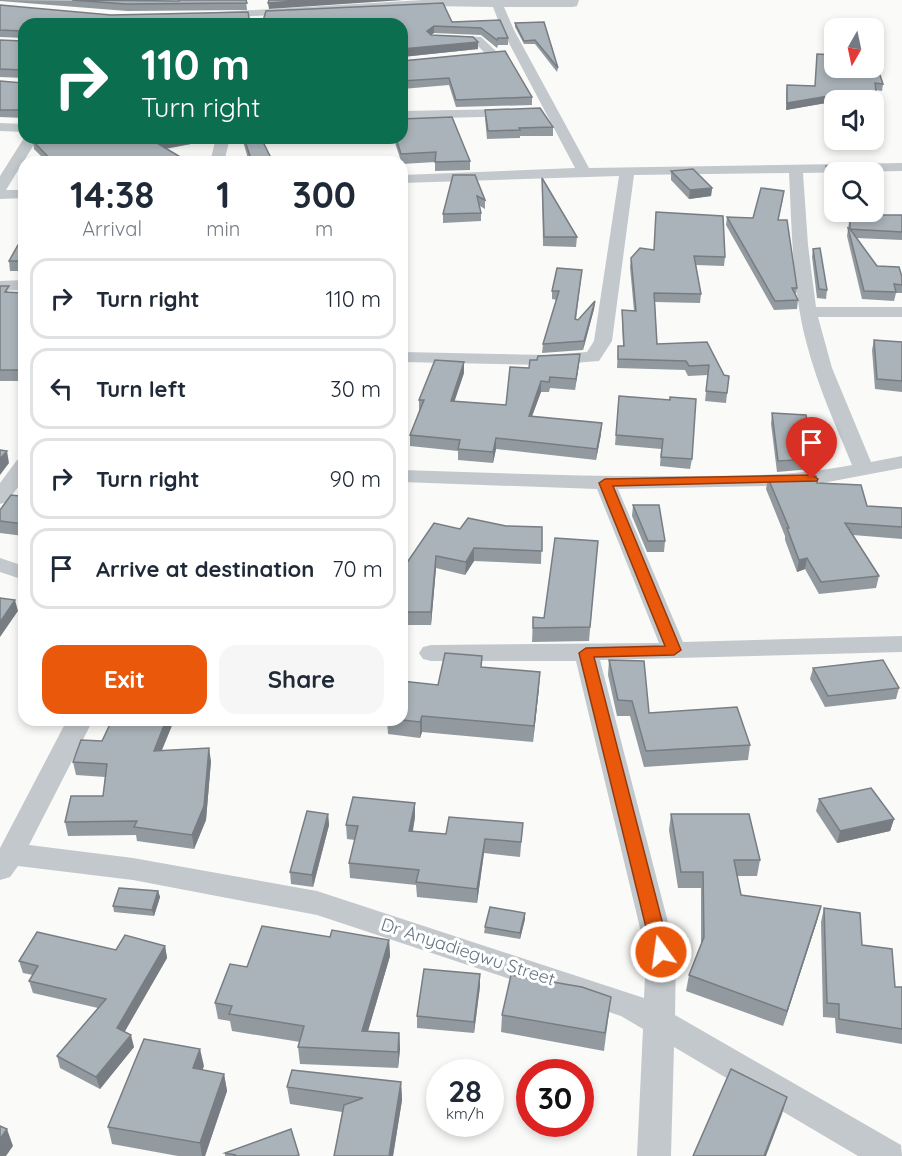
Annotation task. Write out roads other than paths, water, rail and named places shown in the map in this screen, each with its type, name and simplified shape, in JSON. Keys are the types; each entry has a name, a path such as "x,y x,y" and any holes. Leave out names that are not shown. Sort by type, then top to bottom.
{"street":[{"path":"233,18 394,4 573,4 574,0"},
{"path":"498,4 520,51 540,111 584,172"},
{"path":"206,15 218,18"},
{"path":"435,38 477,39 487,55 520,51"},
{"path":"408,115 540,111"},
{"path":"0,127 18,128"},
{"path":"0,188 18,159"},
{"path":"408,179 627,171 902,168"},
{"path":"796,169 802,276 809,312 822,367 864,470"},
{"path":"408,357 547,360 593,357 603,341 627,171"},
{"path":"0,195 18,194"},
{"path":"0,286 18,285"},
{"path":"809,312 902,312"},
{"path":"408,476 605,483 812,479 902,462"},
{"path":"0,498 18,472"},
{"path":"605,483 674,650"},
{"path":"0,565 18,571"},
{"path":"431,653 586,653 902,644"},
{"path":"586,653 661,952 654,1156"},
{"path":"6,861 77,726"},
{"name":"Dr Anyadiegwu Street","path":"6,861 134,869 316,903 631,1006 889,1156"}]}
